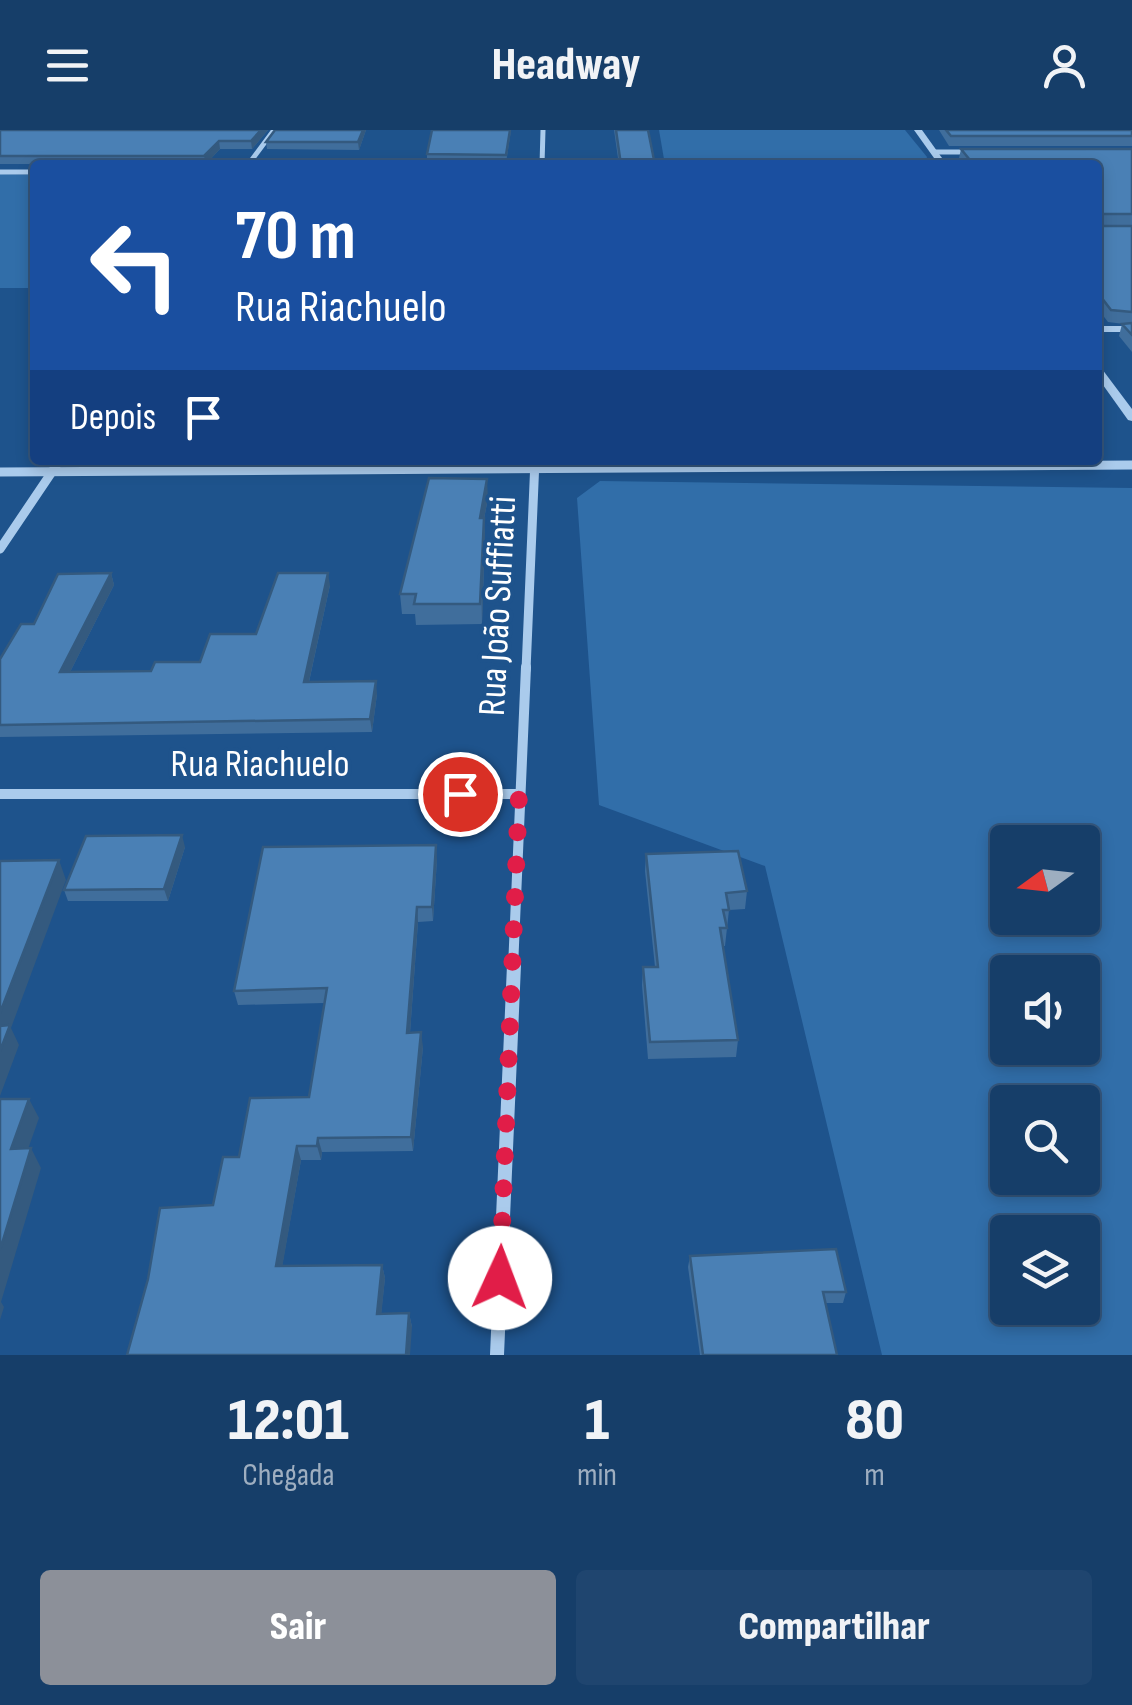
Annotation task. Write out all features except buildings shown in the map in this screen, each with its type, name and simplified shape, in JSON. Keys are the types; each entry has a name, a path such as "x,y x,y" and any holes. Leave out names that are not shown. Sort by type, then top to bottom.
{"street":[{"path":"252,160 274,130"},
{"path":"542,130 542,160"},
{"path":"918,130 940,160"},
{"path":"934,152 974,152"},
{"path":"0,172 30,172"},
{"path":"1102,330 1132,329"},
{"path":"1102,376 1132,417"},
{"path":"0,550 56,465"},
{"path":"0,472 474,465"},
{"name":"Rua João Suffiatti","path":"497,1355 535,465"},
{"path":"1102,465 1132,465"},
{"name":"Rua Riachuelo","path":"0,794 519,794"}],"shaded area":[{"path":"659,130 905,130 927,157 926,160 664,160"},
{"path":"0,174 30,175 30,288 0,288"},
{"path":"600,481 1132,488 1132,1355 882,1355 765,866 599,805 577,498"}],"route":[{"path":"460,794 519,794 500,1278"}]}
